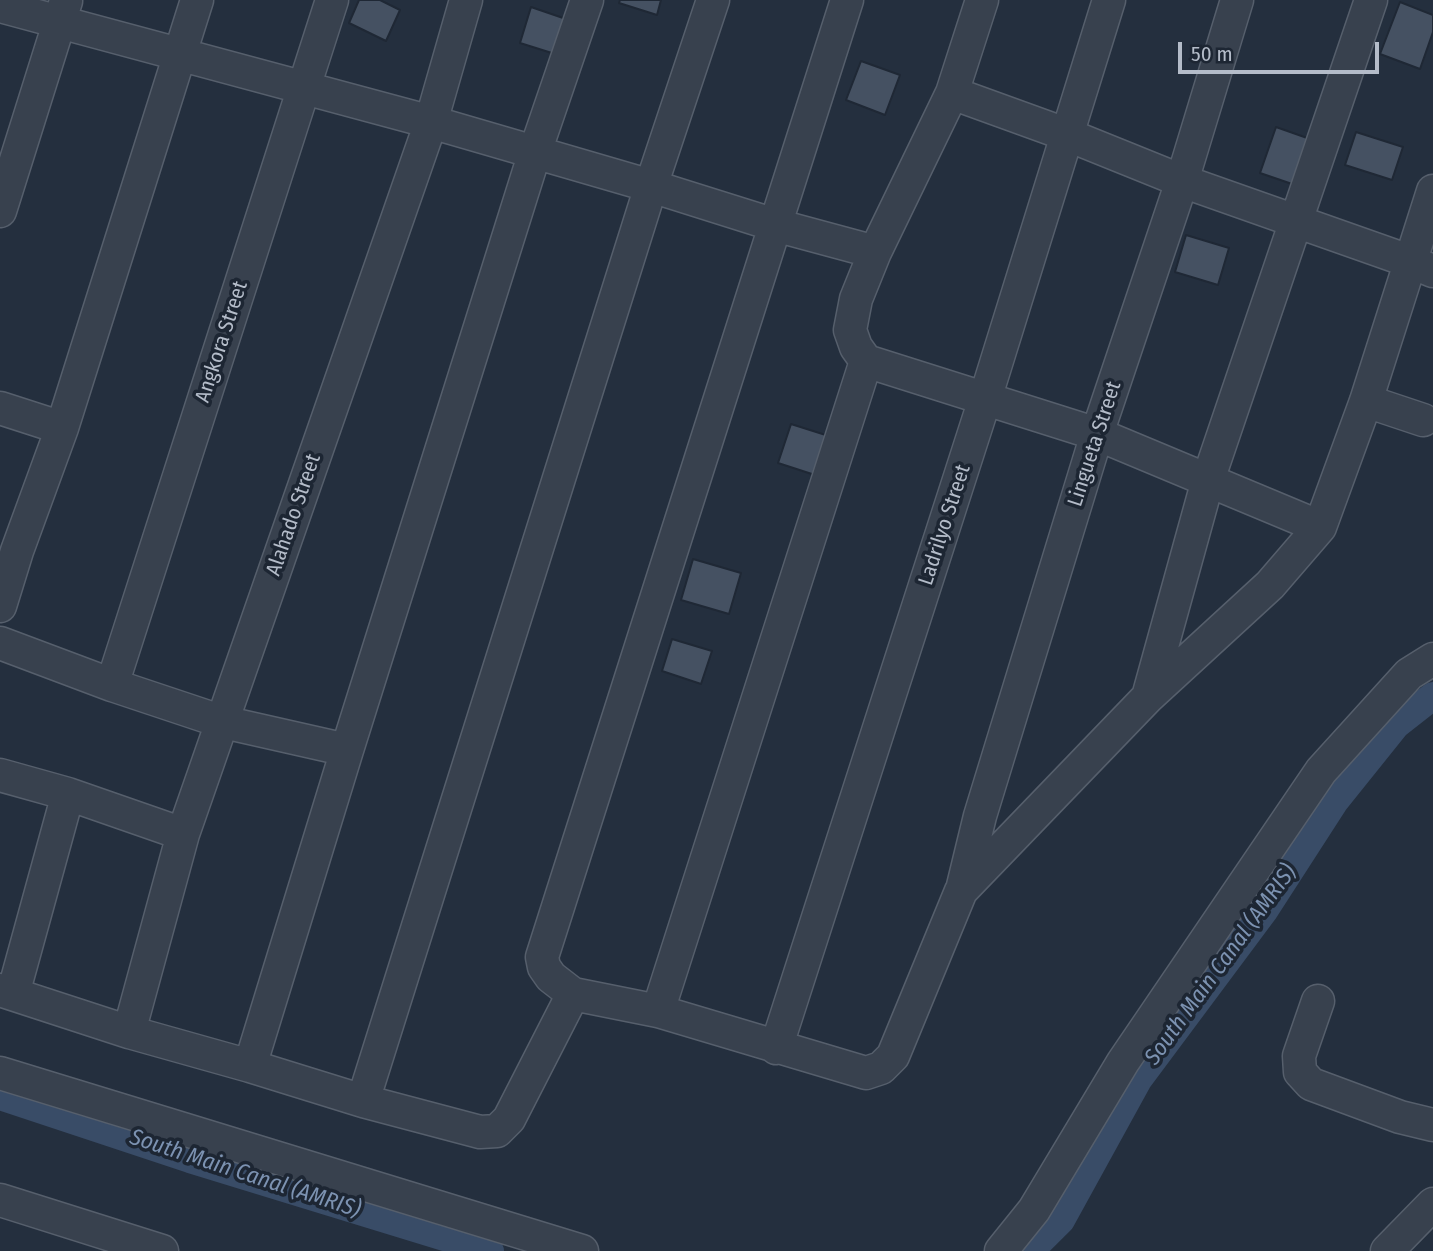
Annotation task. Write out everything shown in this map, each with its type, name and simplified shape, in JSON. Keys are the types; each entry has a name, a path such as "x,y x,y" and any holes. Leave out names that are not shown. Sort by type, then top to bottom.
{"street":[{"path":"0,606 8,549 62,428 197,0"},
{"name":"Angkora Street","path":"112,685 332,0"},
{"name":"Alahado Street","path":"129,1032 183,834 431,122 466,0"},
{"path":"250,1066 346,750 535,152 587,0"},
{"path":"363,1101 713,0"},
{"path":"847,0 542,957 544,967 551,977 573,994 658,1011 866,1073 880,1068 893,1056 961,891 1148,697 1270,585 1320,527 1366,401 1421,266 1433,191"},
{"path":"982,0 952,93 875,252 856,299 850,330 856,347 866,361 1097,434 1320,527"},
{"name":"Ladrilyo Street","path":"776,1048 985,399 1109,0"},
{"name":"Lingueta Street","path":"961,891 980,816 1097,434 1182,181 1237,0"},
{"path":"1148,697 1208,480 1371,0"},
{"path":"0,6 63,10 180,55 431,122 775,225 875,252"},
{"path":"0,211 63,10"},
{"path":"952,93 1068,135 1182,181 1421,266"},
{"path":"658,1011 866,361"},
{"path":"1366,401 1423,420"},
{"path":"0,408 62,428"},
{"path":"0,643 112,685 223,722 346,750"},
{"path":"1001,1251 1034,1210 1123,1062 1321,771 1409,674 1433,659"},
{"path":"0,775 68,794 183,834"},
{"path":"68,794 7,992 129,1032 363,1101 480,1132 497,1131 509,1119 573,994"},
{"path":"1318,1001 1299,1056 1300,1072 1311,1084 1401,1117 1433,1125"},
{"path":"0,1073 582,1251"},
{"path":"0,1200 162,1251"},
{"path":"1387,1251 1433,1204"}],"building":[{"path":"359,0 380,0 400,10 386,41 349,23"},
{"path":"620,0 661,0 657,15 619,3"},
{"path":"1400,2 1433,15 1433,32 1420,69 1380,54"},
{"path":"531,7 566,19 555,54 520,43"},
{"path":"861,61 900,75 885,115 846,100"},
{"path":"1276,127 1310,139 1295,185 1260,173"},
{"path":"1356,132 1403,147 1392,180 1345,165"},
{"path":"1186,235 1229,248 1218,285 1175,272"},
{"path":"791,424 832,437 818,476 778,463"},
{"path":"693,559 741,573 729,614 681,600"},
{"path":"672,639 712,651 701,684 662,671"}],"waterway":[{"name":"South Main Canal (AMRIS)","path":"1030,1251 1061,1220 1138,1080 1264,911 1335,801 1396,725 1433,696"},
{"name":"South Main Canal (AMRIS)","path":"0,1096 190,1159 490,1251"}]}
